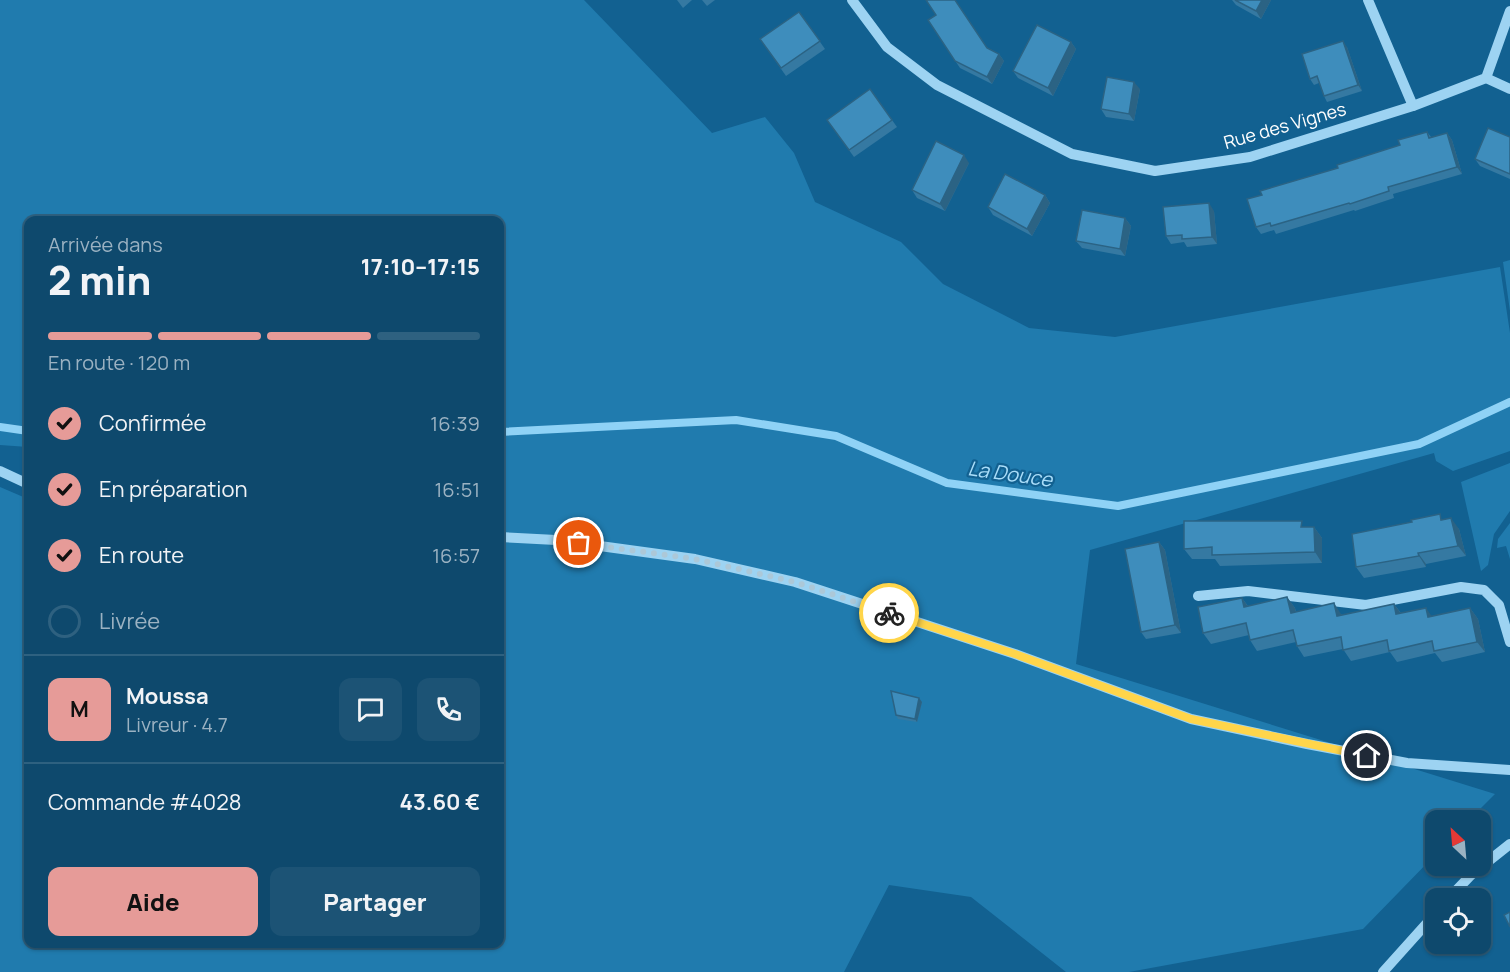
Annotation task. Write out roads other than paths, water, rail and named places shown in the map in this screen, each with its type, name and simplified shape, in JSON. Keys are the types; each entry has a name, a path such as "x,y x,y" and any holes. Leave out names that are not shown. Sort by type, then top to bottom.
{"street":[{"name":"Rue des Vignes","path":"852,0 886,47 937,85 1072,154 1155,171 1250,157 1413,106 1486,78"},
{"path":"1368,0 1413,106"},
{"path":"1510,11 1486,78 1510,89"},
{"path":"0,471 24,482"},
{"path":"504,537 556,540 695,559 795,582 993,646 1191,719 1407,763 1510,770"},
{"path":"1198,596 1248,591 1366,605 1461,587 1484,590 1499,605 1510,642"},
{"path":"1459,888 1510,844"},
{"path":"1383,972 1425,926"}],"waterway":[{"name":"La Douce","path":"504,432 736,420 836,436 947,483 1118,506 1419,444 1510,402"},
{"name":"La Douce","path":"0,427 24,430"}]}
